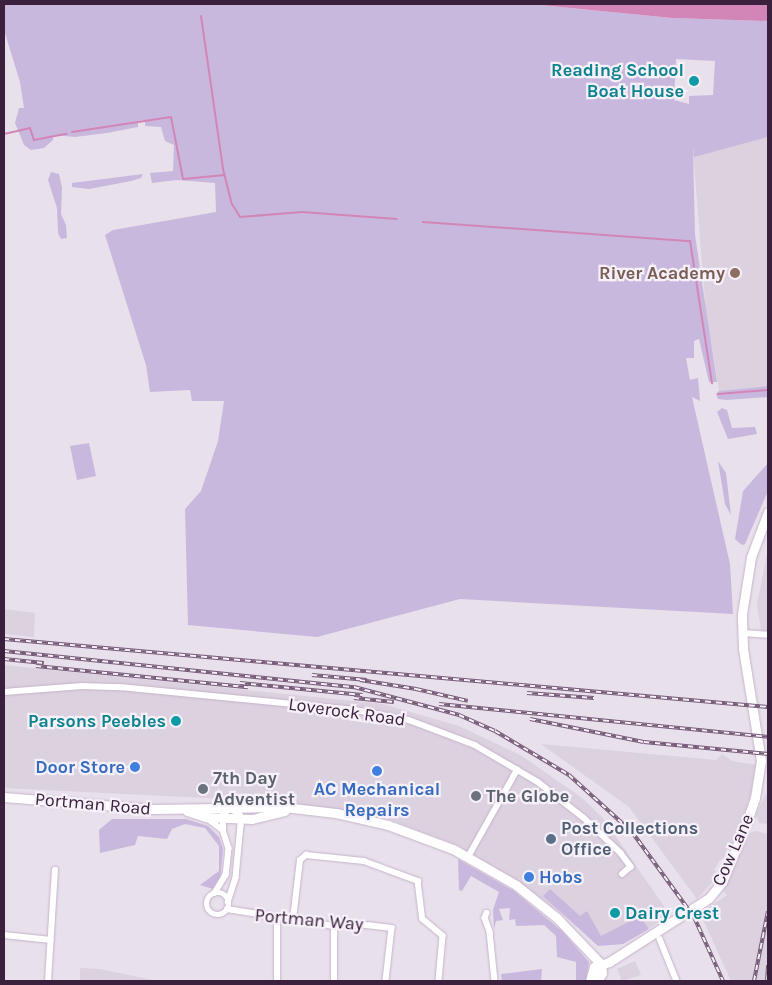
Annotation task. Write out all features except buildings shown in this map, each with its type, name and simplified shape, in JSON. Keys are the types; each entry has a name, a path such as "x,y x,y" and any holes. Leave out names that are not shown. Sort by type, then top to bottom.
{"street":[{"name":"Cow Lane","path":"602,964 609,962 704,902 716,891 724,877 750,810 760,770 760,747 742,633 744,595 751,557 768,512"},
{"path":"742,633 768,636"},
{"name":"Loverock Road","path":"4,692 102,686 380,713 456,737 518,770 567,804 611,843 631,867 623,874"},
{"path":"468,856 518,770"},
{"name":"Portman Road","path":"4,796 183,810 230,808 295,809 336,813 388,825 468,856 541,904 602,964"},
{"path":"215,893 222,894 228,902 227,910 218,915 209,911 207,901 215,893 223,886 229,858 223,830 223,818 230,808 241,818"},
{"name":"Portman Road","path":"183,810 206,817 252,819 295,809"},
{"path":"206,817 223,830"},
{"name":"Portman Way","path":"228,902 236,878 241,818"},
{"path":"241,833 252,819"},
{"path":"294,919 300,860 306,855 364,861 418,881 423,919 442,936 439,981"},
{"path":"48,981 56,870"},
{"name":"Portman Way","path":"227,910 334,926 341,922 392,928 386,981"},
{"path":"487,913 485,918 490,932 495,981"},
{"path":"277,918 277,981"},
{"path":"334,926 334,981"},
{"path":"4,935 51,940"},
{"path":"660,939 677,981"},
{"path":"590,981 594,967 602,964 602,973 597,981"}],"shaded area":[{"path":"4,4 530,4 672,18 768,21 768,137 694,157 693,147 695,235 717,382 709,382 699,339 694,341 694,358 686,358 690,380 698,378 700,401 692,397 730,564 733,614 460,599 317,637 188,625 185,509 201,491 218,441 224,401 192,401 190,390 150,392 146,365 105,235 113,230 216,212 215,183 177,180 152,183 150,173 173,171 174,145 165,141 161,127 145,126 145,120 138,121 138,127 107,133 75,137 53,135 53,140 44,148 31,150 24,145 15,123 19,108 24,108 20,82 4,30","holes":["676,59 715,61 713,95 689,96 689,104 674,100"]},
{"path":"530,4 768,4 768,21 672,18"},
{"name":"River Academy","path":"768,132 768,386 719,391 706,312 693,152"},
{"path":"51,172 59,174 62,187 61,214 66,225 67,238 61,239 58,233 57,208 48,180"},
{"path":"143,174 141,178 131,181 89,189 72,187 72,183"},
{"path":"768,386 768,397 726,400 718,399 716,394 719,391"},
{"path":"722,408 727,410 732,428 755,427 757,434 728,439 717,412"},
{"path":"89,443 96,476 77,480 70,446"},
{"path":"718,461 726,473 731,515 725,504"},
{"path":"768,463 768,491 745,544 742,545 735,539 743,491"},
{"path":"768,549 768,631 761,630 757,605"},
{"path":"4,609 35,613 34,637 4,634"},
{"path":"4,665 383,704 459,726 522,756 582,798 603,818 670,915 623,944 598,946 575,924 525,886 457,845 392,820 284,802 4,788"},
{"path":"541,744 716,760 722,754 732,761 756,765 750,797 737,834 725,857 720,860 714,870 717,873 715,879 697,899 629,807"},
{"path":"768,790 768,824 759,823 756,814"},
{"path":"112,819 186,819 208,826 219,837 223,849 220,882 213,889 200,885 219,871 219,846 205,828 185,824 172,829 167,839 138,836 135,845 100,853 99,830"},
{"path":"756,831 768,834 768,981 731,981 700,913 727,895 723,891 748,834"},
{"path":"458,859 514,891 563,932 589,962 586,981 576,981 576,962 557,957 556,936 544,925 516,926 515,919 509,920 510,908 499,909 503,920 496,921 494,929 493,910 499,892 471,876 462,891 459,890"},
{"path":"550,889 580,916 587,911 601,936 640,916 649,929 623,944 598,946 543,896"},
{"path":"635,961 641,975 622,981 617,969"},
{"path":"80,968 100,969 157,981 80,981"},
{"path":"542,969 541,981 502,981 501,974"}],"waterway":[{"path":"201,16 223,169 232,204 240,217 302,212 397,219"},
{"path":"72,132 171,117 183,179 225,175"},
{"path":"4,134 30,128 34,140 66,134"},
{"path":"423,222 690,241 712,383"},
{"path":"718,394 768,390"}],"railway":[{"path":"4,639 768,707"},
{"path":"4,651 354,687 459,715 495,731 569,775 632,832 694,917 723,981"},
{"path":"4,659 44,663"},
{"path":"36,666 248,687"},
{"path":"312,675 367,680"},
{"path":"360,680 416,689 468,701"},
{"path":"240,683 362,695"},
{"path":"527,693 594,698"},
{"path":"354,698 394,702"},
{"path":"439,704 768,737"},
{"path":"530,719 644,742 768,754"},
{"path":"754,981 768,911"},
{"path":"767,981 768,965"}],"place":[{"name":"Reading School Boat House","path":"694,81"},
{"name":"River Academy","path":"735,273"},
{"name":"Parsons Peebles","path":"176,721"},
{"name":"Door Store","path":"135,767"},
{"name":"AC Mechanical Repairs","path":"377,771"},
{"name":"7th Day Adventist","path":"203,789"},
{"name":"The Globe","path":"476,796"},
{"name":"Post Collections Office","path":"551,839"},
{"name":"Hobs","path":"529,877"},
{"name":"Dairy Crest","path":"615,913"}]}
